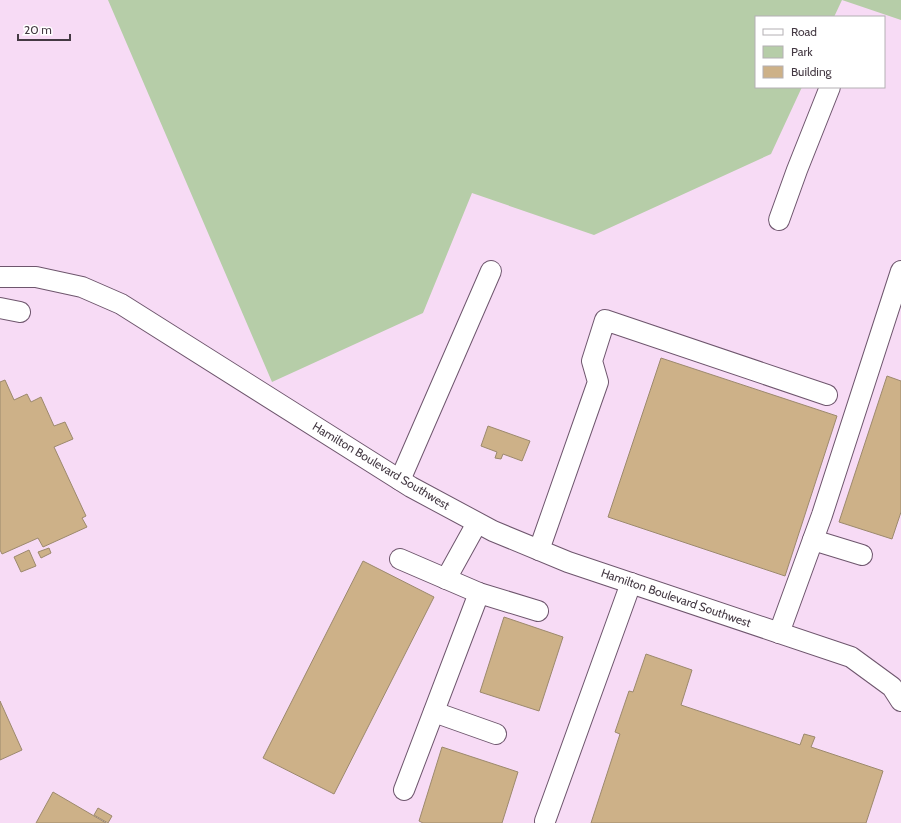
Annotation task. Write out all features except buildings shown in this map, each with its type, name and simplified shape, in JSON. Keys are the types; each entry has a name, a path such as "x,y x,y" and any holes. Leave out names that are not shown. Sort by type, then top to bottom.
{"street":[{"path":"779,220 830,88"},
{"path":"400,480 491,270"},
{"path":"779,633 813,540 901,271"},
{"name":"Hamilton Boulevard Southwest","path":"0,277 36,277 67,283 82,287 121,304 400,480 477,523 568,562 851,657 892,687 901,701"},
{"path":"0,308 20,312"},
{"path":"539,550 598,382 592,361 605,320 827,395"},
{"path":"446,579 477,523"},
{"path":"813,540 862,555"},
{"path":"400,559 479,593 538,611"},
{"path":"545,821 631,583"},
{"path":"404,790 479,593"},
{"path":"434,712 496,734"}],"green space":[{"path":"108,0 842,0 834,16 755,16 755,88 802,88 771,154 594,235 472,193 423,313 272,382"},
{"path":"842,0 901,0 901,20"}]}
